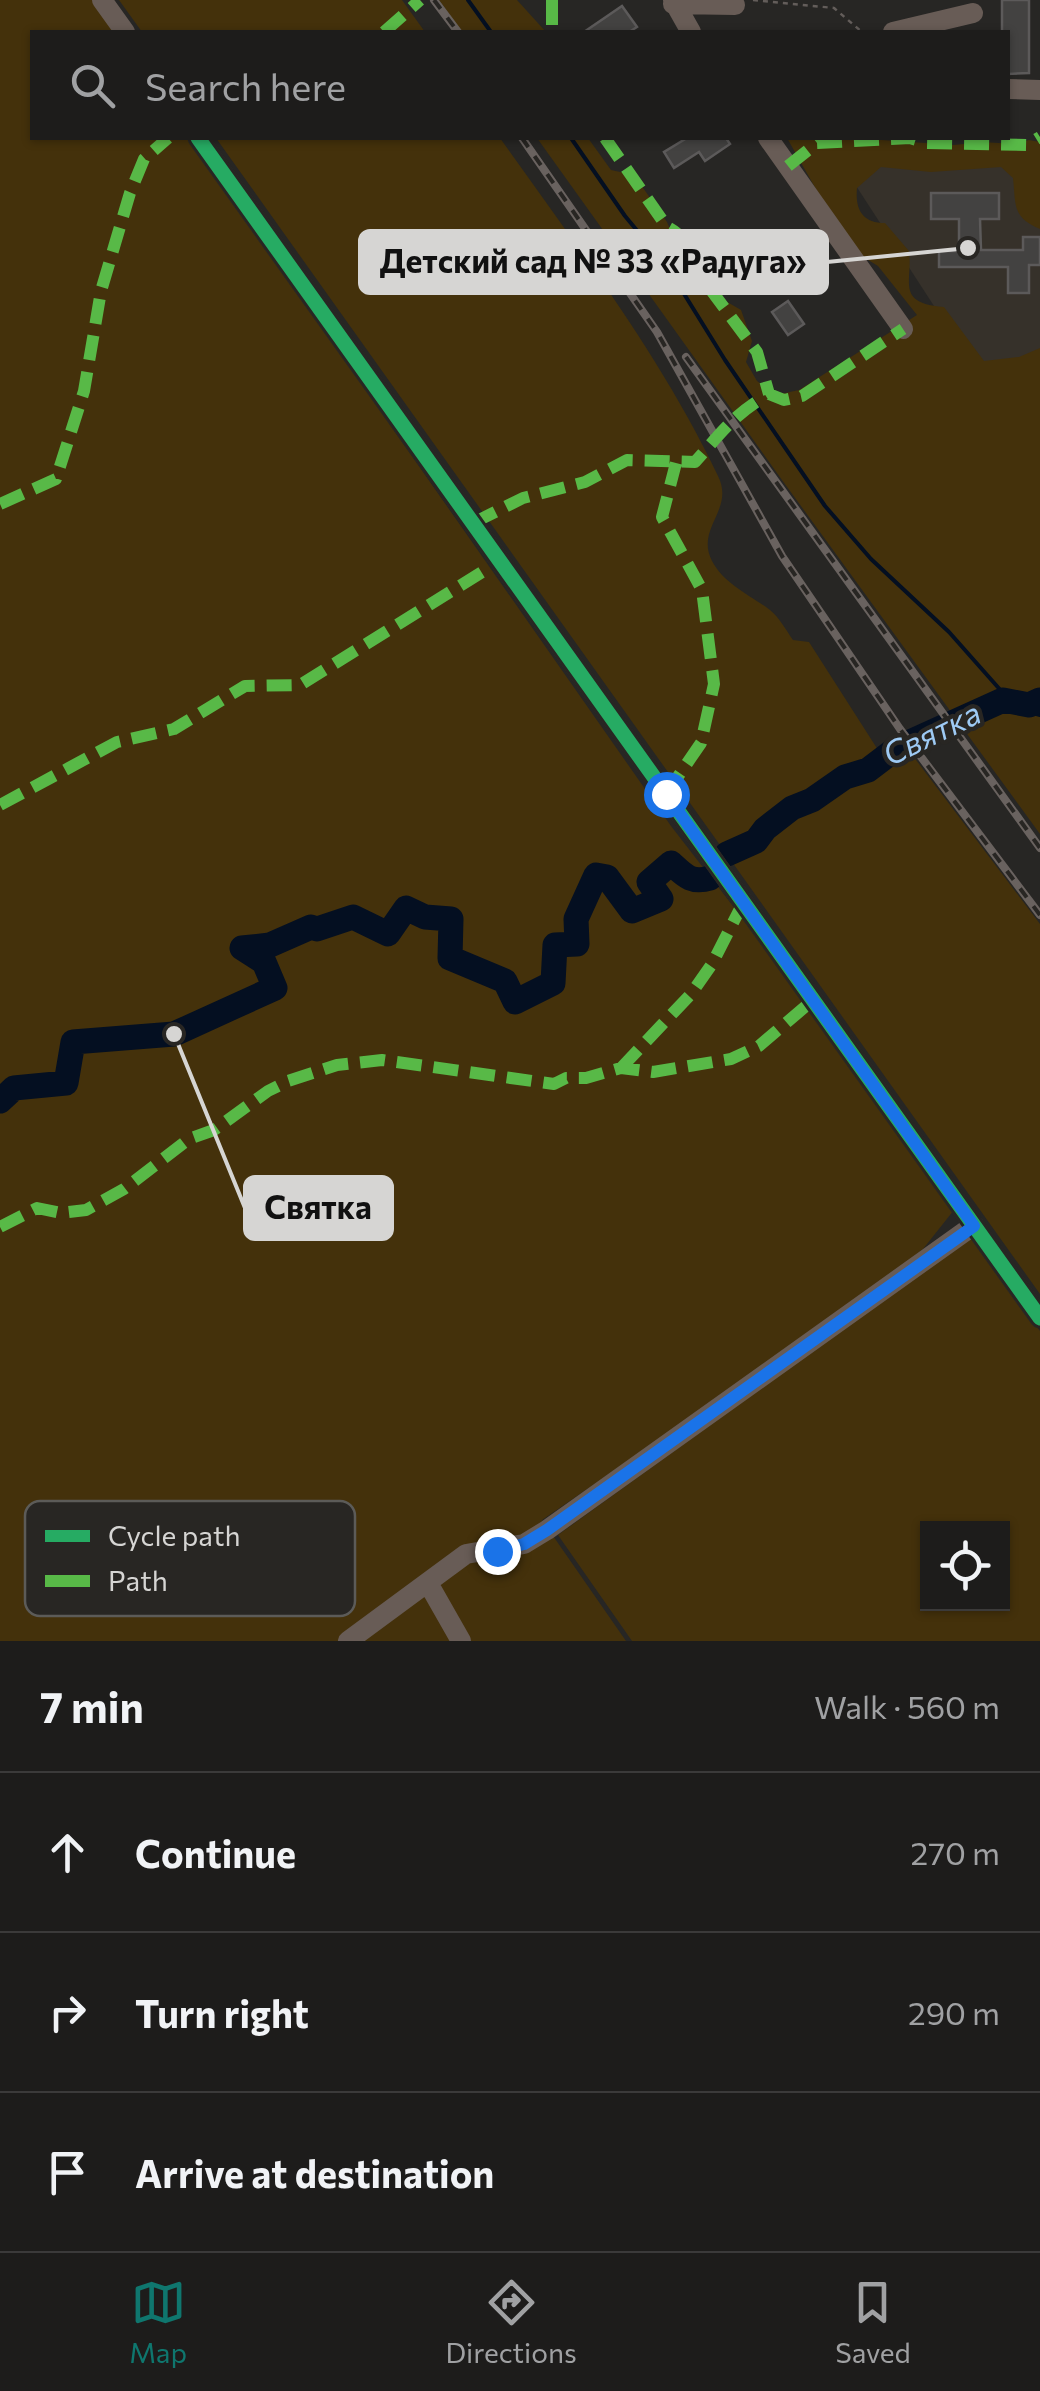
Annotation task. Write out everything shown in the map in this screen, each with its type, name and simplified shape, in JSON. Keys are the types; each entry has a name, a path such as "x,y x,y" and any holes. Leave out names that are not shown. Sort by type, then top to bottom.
{"street":[{"path":"102,0 123,30"},
{"path":"673,2 744,2"},
{"path":"673,2 690,30"},
{"path":"902,30 973,15"},
{"path":"1010,89 1040,90"},
{"path":"199,140 1040,1318"},
{"path":"769,140 903,329"},
{"path":"348,1641 466,1554 524,1544 547,1530 974,1226"},
{"path":"428,1582 461,1641"}],"path":[{"path":"744,2 834,8 860,30"}],"shaded area":[{"path":"0,0 93,0 114,30 30,30 30,140 190,140 671,826 954,1210 923,1249 836,1318 542,1520 626,1641 0,1641"},
{"path":"119,0 402,0 424,30 141,30"},
{"path":"439,0 517,0 544,30 461,30"},
{"path":"217,140 501,140 644,344 718,476 722,499 708,539 717,569 773,613 793,640 809,642 887,764 910,752 1040,924 1040,1294"},
{"path":"538,140 589,140 611,170 634,175 667,222 680,252 717,296 741,310 752,341 746,362 757,381 776,395 799,390 917,315 878,266 860,255 788,140 954,145 1040,142 1040,229 1020,215 1013,178 1001,167 931,172 881,167 857,188 857,196 862,213 885,223 909,251 912,296 944,307 984,361 1019,357 1040,348 1040,834"},
{"path":"1040,152 1040,364 995,400 836,155"},
{"path":"972,1236 1040,1331 1040,1641 632,1641 558,1535"}],"building":[{"path":"1002,0 1029,0 1029,73 1010,74 1010,30 1002,30"},
{"path":"622,6 637,27 632,30 587,30"},
{"path":"684,140 727,140 730,144 705,161 699,152 674,168 664,152"},
{"path":"931,193 999,193 999,219 980,219 981,250 1023,250 1023,237 1040,237 1040,265 1029,265 1029,293 1008,293 1008,267 939,267 939,251 959,251 959,219 931,219"},
{"path":"788,301 804,324 788,335 772,312"}],"waterway":[{"path":"468,0 490,30"},
{"path":"572,140 625,216 668,268 725,360 825,506 871,559 949,632 1011,702 1019,709 1040,715"},
{"name":"Святка","path":"727,854 756,841 792,808 812,800 845,777 868,770 897,748 1003,700 1029,705 1040,700"},
{"name":"Святка","path":"0,1101 14,1088 66,1083 73,1042 174,1034 275,988 264,962 242,948 270,945 311,927 317,929 353,917 388,934 406,908 425,917 451,919 450,958 505,981 515,1002 553,983 555,945 577,944 576,919 596,875 607,877 632,911 661,899 649,882 671,863 693,879 710,878"}],"railway":[{"path":"434,0 456,30"},
{"path":"523,140 657,332 782,556 900,729 1040,915"},
{"path":"686,357 1040,848"}],"marked path":[{"path":"386,30 420,0"},
{"path":"552,0 552,30"},
{"path":"916,140 1027,145 1040,137"},
{"path":"0,504 56,479 84,391 101,291 130,193 144,159 166,140"},
{"path":"606,140 667,227 693,250 705,282 757,352 769,394"},
{"path":"788,166 817,143 873,140"},
{"path":"473,523 523,498 585,482 627,460 695,462 757,401 769,394 784,400 802,396 903,329"},
{"path":"666,794 701,743 714,684 702,590 662,517 676,463"},
{"path":"0,805 117,742 174,729 245,686 300,685 500,561"},
{"path":"621,1068 691,994 712,964 743,903"},
{"path":"0,1227 37,1208 61,1213 86,1210 124,1189 189,1139 214,1130 268,1091 337,1065 382,1060 554,1084 566,1078 586,1078 621,1068 653,1072 731,1059 759,1046 813,1000"}],"cycle path":[{"path":"199,140 1040,1318"}],"place":[{"name":"Детский сад № 33 «Радуга»","path":"968,248"},
{"name":"Святка","path":"174,1034"}],"route":[{"path":"497,1551 524,1544 547,1530 974,1226 666,794"}]}
